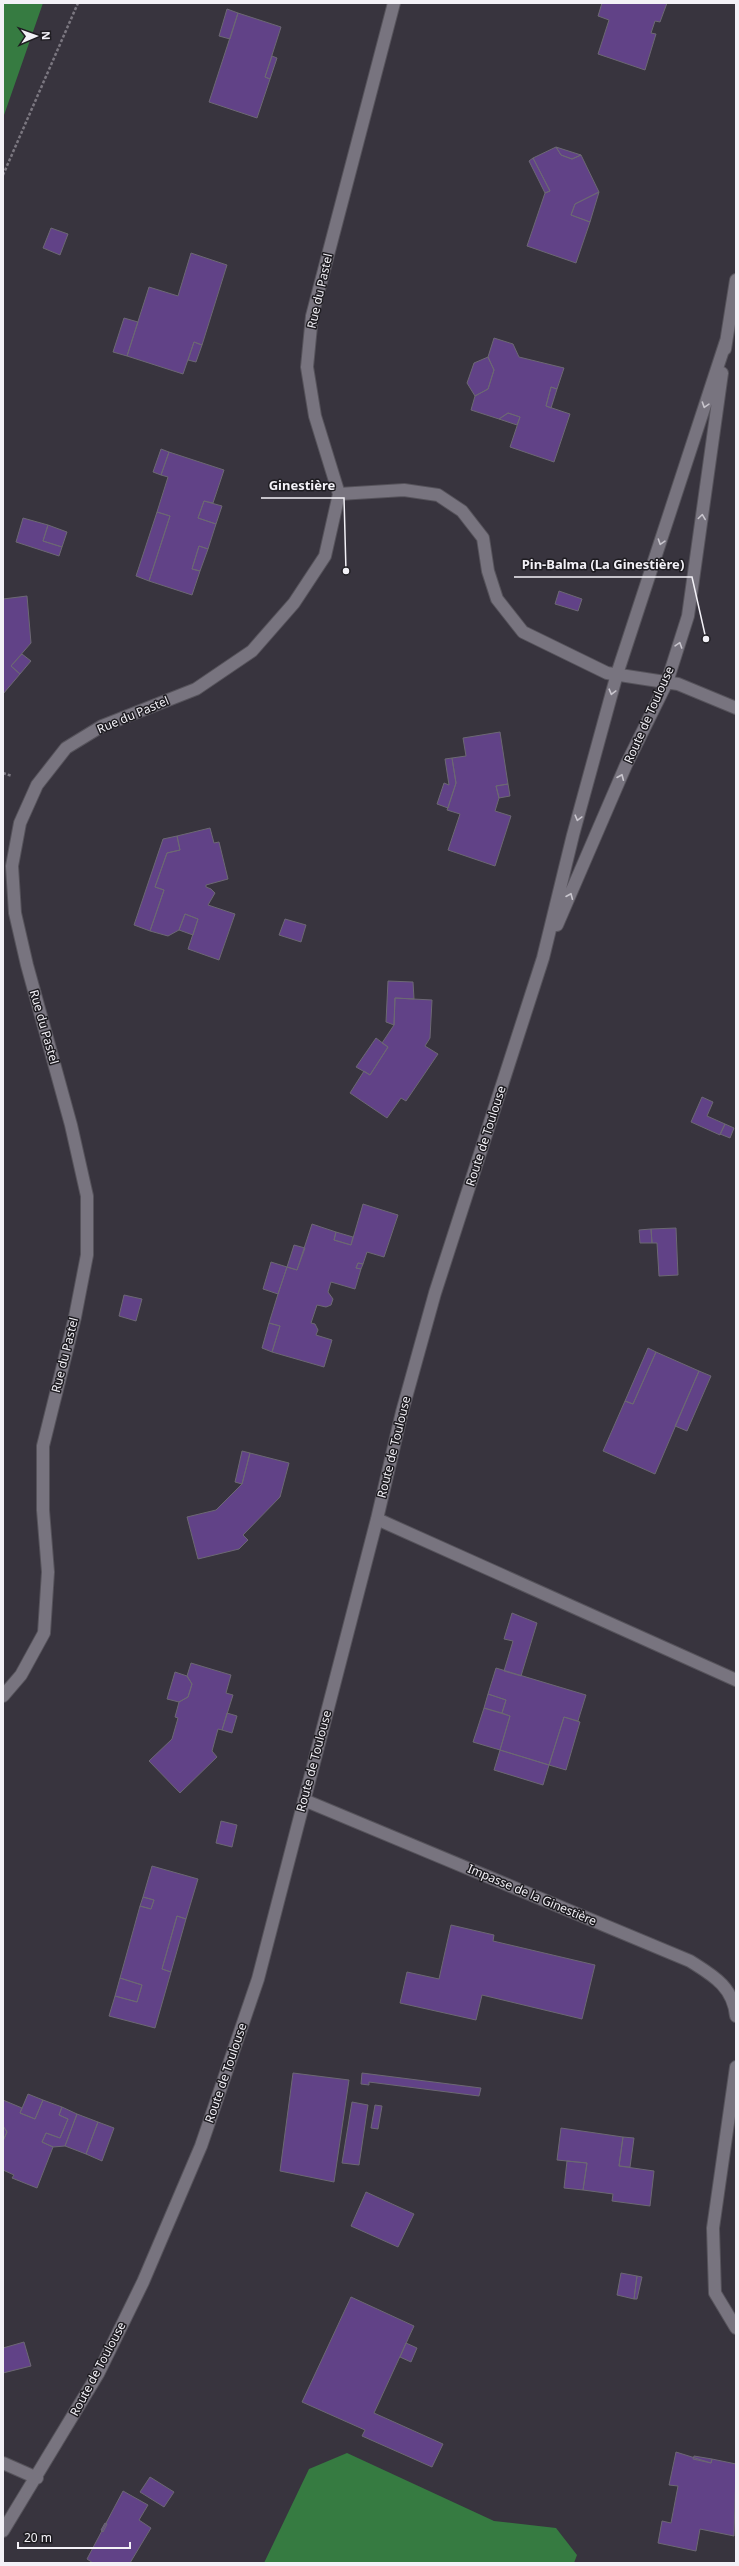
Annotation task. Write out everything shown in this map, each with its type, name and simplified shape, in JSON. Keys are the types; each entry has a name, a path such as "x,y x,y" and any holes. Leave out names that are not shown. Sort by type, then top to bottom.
{"street":[{"name":"Rue du Pastel","path":"3,1696 21,1675 44,1633 48,1572 42,1510 43,1446 75,1317 87,1255 87,1196 71,1125 27,965 16,913 12,866 20,824 37,785 66,748 102,726 196,689 252,651 294,603 325,556 338,494 315,416 307,367 312,316 394,3"},
{"name":"Route de Toulouse","path":"543,958 626,765 667,682 688,616 726,341 736,280"},
{"name":"Route de Toulouse","path":"3,2531 37,2478 98,2374 143,2282 201,2146 258,1979 377,1519 402,1412 435,1293 543,958 573,835 617,674 726,341"},
{"path":"338,494 404,490 438,495 462,511 483,538 488,571 497,599 523,632 607,673 678,684 736,708"},
{"path":"377,1519 736,1680"},
{"name":"Impasse de la Ginestière","path":"304,1800 690,1961 721,1981 735,2009 736,2016"},
{"path":"736,2067 713,2228 715,2293 736,2328"},
{"path":"3,2464 37,2478"}],"path":[{"path":"3,175 78,3"}],"green space":[{"path":"3,3 43,3 3,118"},
{"path":"347,2453 494,2521 556,2528 577,2555 574,2563 264,2563 309,2469"}],"building":[{"path":"602,3 667,3 660,22 655,21 651,33 656,34 645,70 598,54 609,20 598,16"},
{"path":"227,9 238,13 230,39 219,36"},
{"path":"238,13 281,27 265,77 270,79 257,118 209,102"},
{"path":"272,56 277,58 270,79 265,77"},
{"path":"556,147 561,155 572,159 581,155 599,192 575,204 571,215 590,222 576,263 527,246 545,193 550,191 533,158"},
{"path":"556,147 581,155 572,159 561,155"},
{"path":"533,158 550,191 545,193 529,161"},
{"path":"599,192 590,222 571,215 575,204"},
{"path":"51,228 68,234 60,255 43,248"},
{"path":"191,253 227,265 202,345 194,342 183,374 127,356 149,287 178,296"},
{"path":"124,318 138,322 127,356 113,352"},
{"path":"494,338 513,344 519,357 564,368 557,389 551,387 546,406 570,414 554,462 510,447 520,417 508,413 499,419 471,410 475,396 488,389 494,370 488,357"},
{"path":"194,342 202,345 196,362 188,360"},
{"path":"488,357 494,370 488,389 475,396 467,383 474,363"},
{"path":"551,387 557,389 551,408 546,406"},
{"path":"508,413 520,417 517,425 499,419"},
{"path":"161,449 169,452 161,475 153,472"},
{"path":"169,452 224,470 213,503 204,501 198,518 216,524 208,549 199,546 192,569 200,571 192,595 149,581 170,516 157,512 168,477 161,475"},
{"path":"204,501 222,506 216,524 198,518"},
{"path":"157,512 170,516 149,581 136,576"},
{"path":"23,518 48,525 43,541 62,547 59,556 16,542"},
{"path":"48,525 67,532 62,547 43,541"},
{"path":"199,546 208,549 200,571 192,569"},
{"path":"559,591 582,599 578,611 555,604"},
{"path":"27,596 31,643 11,666 20,674 3,694 3,599"},
{"path":"22,654 31,661 20,674 11,666"},
{"path":"500,732 508,784 496,786 499,798 495,811 511,816 495,866 448,850 460,814 447,810 456,783 452,758 466,756 463,738"},
{"path":"452,758 456,783 448,808 437,804 444,783 449,785 445,759"},
{"path":"508,784 510,796 499,798 496,786"},
{"path":"210,828 214,843 219,842 228,879 206,885 206,887 215,893 208,905 235,914 219,960 188,949 198,919 185,914 179,930 168,936 150,931 164,890 155,887 167,853 180,850 177,836"},
{"path":"177,836 180,850 167,853 155,887 164,890 150,931 134,925 163,839"},
{"path":"185,914 198,919 193,935 179,930"},
{"path":"285,919 306,925 301,942 279,935"},
{"path":"388,981 413,982 414,999 395,998 394,1025 386,1022"},
{"path":"395,998 432,1000 430,1038 425,1046 438,1054 406,1101 401,1098 387,1118 350,1093 364,1071 370,1075 388,1047 382,1043 394,1025"},
{"path":"376,1038 388,1047 370,1075 356,1067"},
{"path":"702,1097 713,1102 707,1116 725,1124 720,1135 691,1122"},
{"path":"725,1124 734,1128 730,1138 720,1134"},
{"path":"363,1204 398,1215 384,1257 367,1252 363,1264 358,1263 356,1268 361,1269 355,1289 331,1282 328,1292 333,1299 331,1305 326,1307 317,1305 311,1323 315,1324 318,1330 316,1335 332,1340 324,1367 272,1352 280,1326 269,1323 278,1294 287,1267 297,1270 312,1224 336,1232 334,1240 351,1245"},
{"path":"676,1228 678,1275 659,1276 657,1243 652,1243 651,1229"},
{"path":"651,1229 652,1243 640,1243 639,1230"},
{"path":"336,1232 353,1237 351,1245 334,1240"},
{"path":"294,1245 305,1248 297,1270 287,1267"},
{"path":"271,1262 287,1267 278,1294 263,1289"},
{"path":"358,1263 363,1264 361,1269 356,1268"},
{"path":"124,1295 142,1299 136,1321 119,1316"},
{"path":"269,1323 280,1326 272,1352 262,1348"},
{"path":"648,1348 656,1352 633,1404 625,1401"},
{"path":"656,1352 699,1371 655,1474 603,1451 625,1401 633,1404"},
{"path":"699,1371 711,1376 687,1431 675,1426"},
{"path":"242,1451 250,1453 242,1484 235,1482"},
{"path":"250,1453 289,1463 280,1497 243,1535 248,1540 239,1549 198,1559 187,1517 216,1510 242,1484"},
{"path":"512,1613 537,1623 521,1676 504,1671 513,1641 504,1639"},
{"path":"191,1663 231,1675 226,1693 233,1695 222,1730 218,1729 212,1751 217,1757 180,1793 149,1761 172,1739 178,1718 175,1717 179,1702 188,1697 192,1684 187,1676"},
{"path":"496,1668 586,1695 578,1721 564,1717 549,1765 500,1750 510,1716 502,1713 506,1700 488,1694"},
{"path":"175,1672 187,1676 192,1684 188,1697 179,1702 167,1699"},
{"path":"488,1694 506,1700 502,1713 484,1708"},
{"path":"484,1708 510,1716 500,1750 473,1742"},
{"path":"227,1713 237,1716 232,1733 222,1730"},
{"path":"564,1717 580,1722 566,1770 549,1765"},
{"path":"500,1750 549,1765 543,1785 494,1770"},
{"path":"221,1821 237,1825 232,1847 216,1843"},
{"path":"152,1866 198,1879 186,1919 177,1916 162,1969 171,1972 155,2028 109,2016 115,1996 137,2002 142,1985 120,1978 140,1906 151,1909 154,1900 143,1897"},
{"path":"143,1897 154,1900 151,1909 140,1906"},
{"path":"177,1916 186,1919 171,1972 162,1969"},
{"path":"451,1925 494,1935 493,1941 595,1965 582,2019 482,1995 476,2020 400,2003 407,1972 439,1979"},
{"path":"120,1978 142,1985 137,2002 115,1996"},
{"path":"293,2073 349,2080 334,2182 280,2171"},
{"path":"362,2073 481,2088 479,2096 369,2082 369,2085 361,2084"},
{"path":"28,2094 43,2100 35,2119 20,2113"},
{"path":"3,2100 22,2108 20,2113 35,2119 43,2100 62,2107 59,2115 68,2119 60,2138 46,2133 42,2142 53,2147 37,2188 12,2178 14,2175 3,2170 3,2141 7,2132 3,2126"},
{"path":"352,2102 368,2105 359,2165 342,2163"},
{"path":"375,2105 382,2106 378,2129 371,2128"},
{"path":"62,2107 77,2114 65,2146 53,2147 42,2142 46,2133 60,2138 68,2119 59,2115"},
{"path":"77,2114 98,2122 86,2154 65,2146"},
{"path":"98,2122 114,2128 102,2161 86,2154"},
{"path":"3,2126 7,2132 3,2141"},
{"path":"561,2128 623,2137 619,2166 654,2171 650,2206 612,2201 613,2194 583,2190 587,2163 557,2160"},
{"path":"623,2137 634,2138 630,2167 619,2166"},
{"path":"567,2161 587,2163 583,2190 564,2188"},
{"path":"366,2192 414,2214 398,2247 351,2226"},
{"path":"621,2273 637,2276 634,2299 617,2295"},
{"path":"637,2276 642,2277 637,2299 634,2299"},
{"path":"351,2297 414,2326 374,2413 443,2444 432,2467 362,2436 365,2430 302,2402"},
{"path":"24,2342 31,2366 3,2373 3,2348"},
{"path":"406,2343 417,2348 411,2362 400,2357"},
{"path":"676,2452 711,2463 712,2459 736,2464 734,2536 700,2529 696,2551 658,2543 662,2521 671,2523 678,2486 669,2485"},
{"path":"694,2456 712,2459 711,2463 693,2459"},
{"path":"150,2477 174,2492 164,2507 140,2492"},
{"path":"123,2491 148,2505 139,2520 151,2528 130,2563 93,2563 87,2559"},
{"path":"105,2523 107,2524 103,2532 101,2530"}],"place":[{"name":"Ginestière","path":"346,571"},
{"name":"Pin-Balma (La Ginestière)","path":"706,639"}]}
